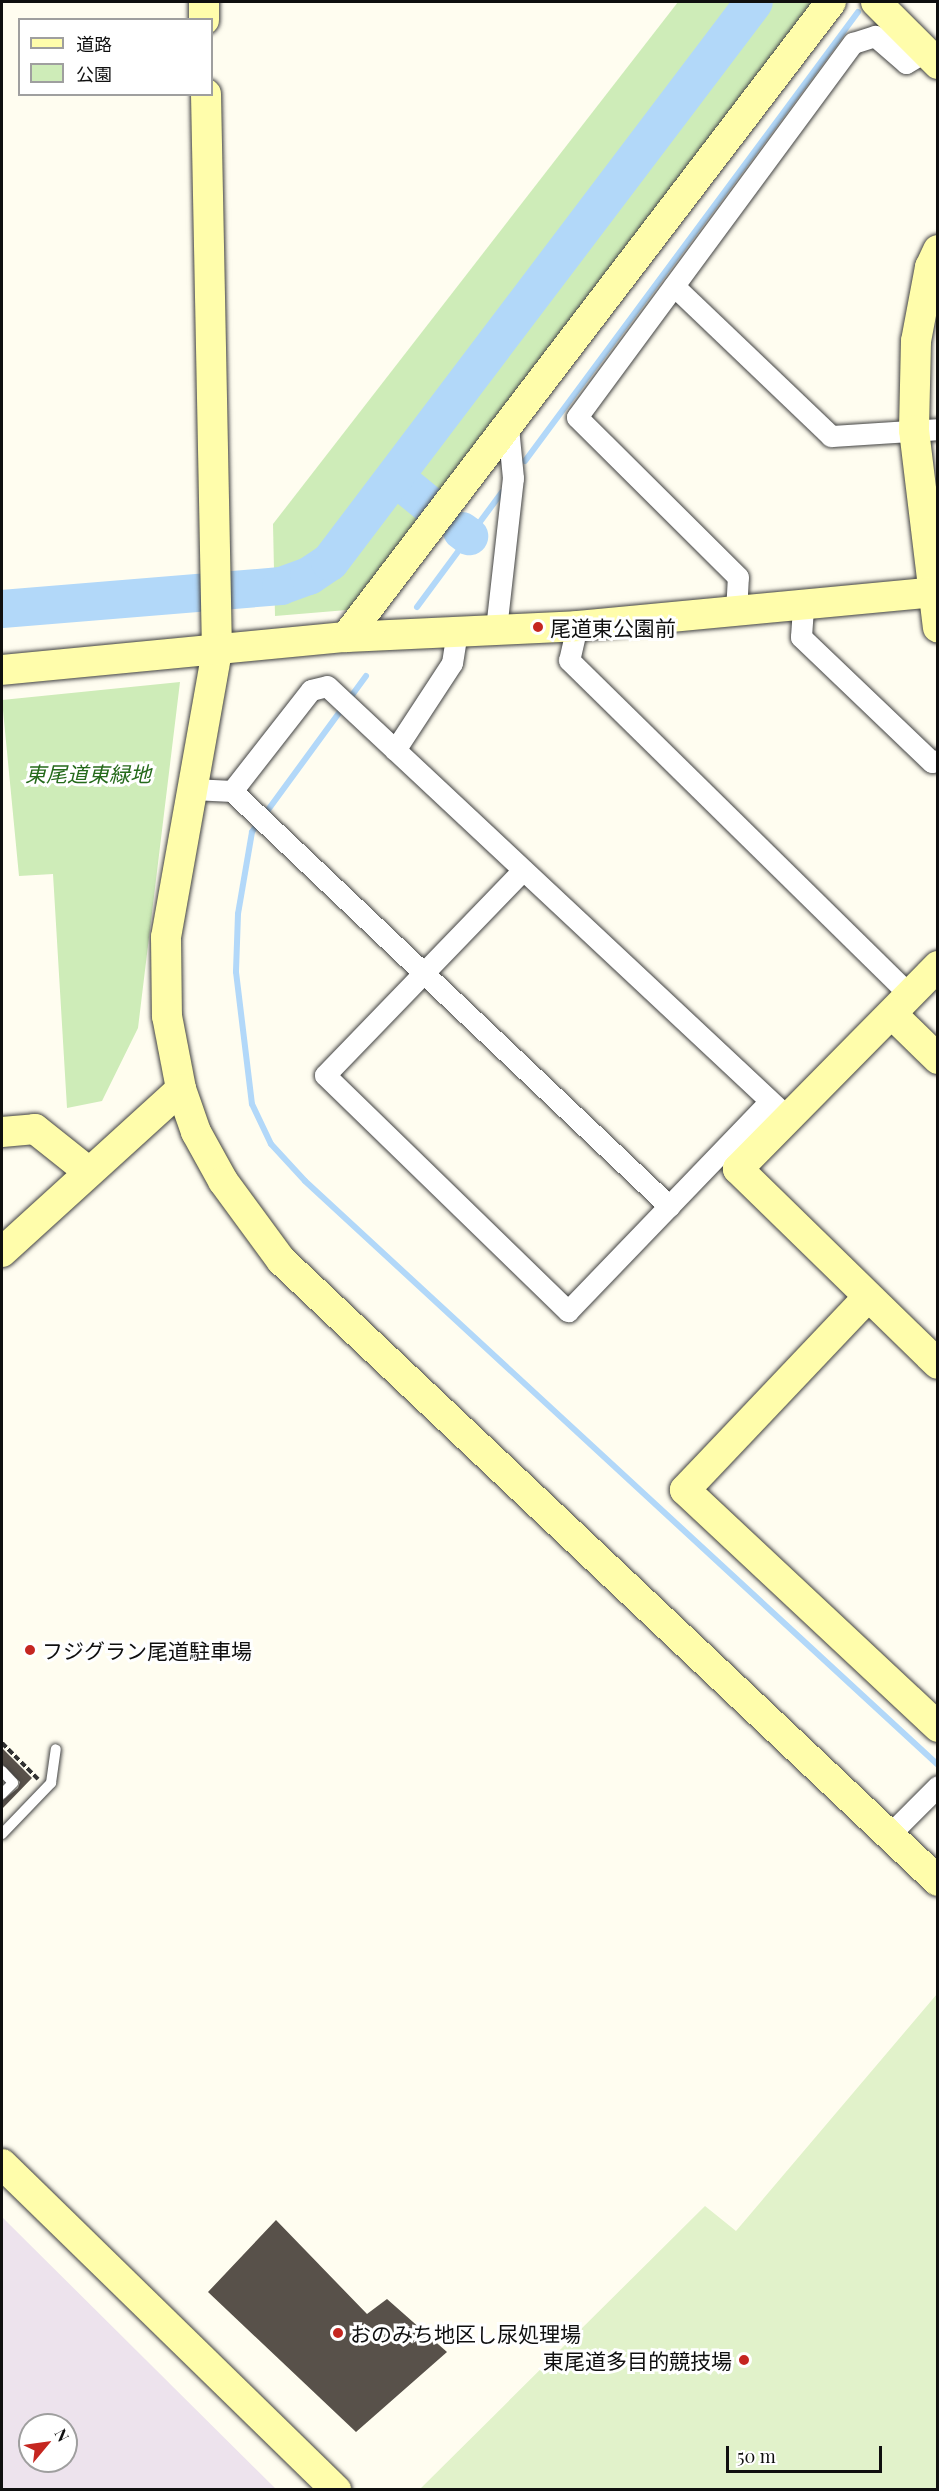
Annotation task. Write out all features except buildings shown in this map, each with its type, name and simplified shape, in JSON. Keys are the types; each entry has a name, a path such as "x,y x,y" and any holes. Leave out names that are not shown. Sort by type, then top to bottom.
{"street":[{"path":"204,2 204,18"},
{"path":"346,637 831,2"},
{"path":"876,2 931,58"},
{"path":"736,613 738,577 577,417 853,44 875,36 906,63 931,58"},
{"path":"206,96 217,638 166,937 167,1016 181,1089 196,1132 223,1181 281,1260 938,1881"},
{"path":"938,250 930,267 916,341 926,429 938,628"},
{"path":"674,286 831,436 926,429"},
{"path":"496,629 513,478 508,427"},
{"path":"2,670 217,638 346,637 577,626 803,608 935,593"},
{"path":"803,608 801,637 932,762 938,760"},
{"path":"577,626 569,660 901,1005 938,1059"},
{"path":"395,750 452,663 457,633"},
{"path":"232,791 311,690 327,686 780,1110"},
{"path":"193,789 232,791 669,1206"},
{"path":"523,870 325,1075 568,1311 669,1206 901,1005 938,966"},
{"path":"2,1252 181,1089"},
{"path":"780,1110 738,1169 938,1364"},
{"path":"2,1132 35,1129 89,1172"},
{"path":"868,1298 685,1490 938,1727"},
{"path":"889,1836 938,1786"},
{"path":"2,2164 336,2490"}],"lane":[{"path":"2,1834 51,1783 56,1749"},
{"path":"2,1771 13,1782 2,1794"}],"path":[{"path":"2,1743 47,1788"}],"shaded area":[{"path":"2,2217 276,2489 2,2489"}],"green space":[{"path":"678,2 815,2 359,609 275,616 273,524"},
{"name":"東尾道東緑地","path":"180,682 138,1028 102,1101 67,1108 53,874 19,876 2,700"},
{"name":"東尾道多目的競技場","path":"937,1994 937,2489 420,2489 705,2206 736,2231"}],"waterway":[{"path":"2,609 281,586 309,576 330,562 754,2"},
{"path":"525,461 858,12"},
{"path":"395,477 433,508"},
{"path":"417,607 502,492"},
{"path":"462,531 469,536"},
{"path":"366,676 252,832 238,914 236,972 252,1104 271,1144 305,1181 938,1765"}],"place":[{"name":"尾道東公園前","path":"538,627"},
{"name":"フジグラン尾道駐車場","path":"30,1650"},
{"name":"おのみち地区し尿処理場","path":"338,2333"},
{"name":"東尾道多目的競技場","path":"744,2360"}]}
